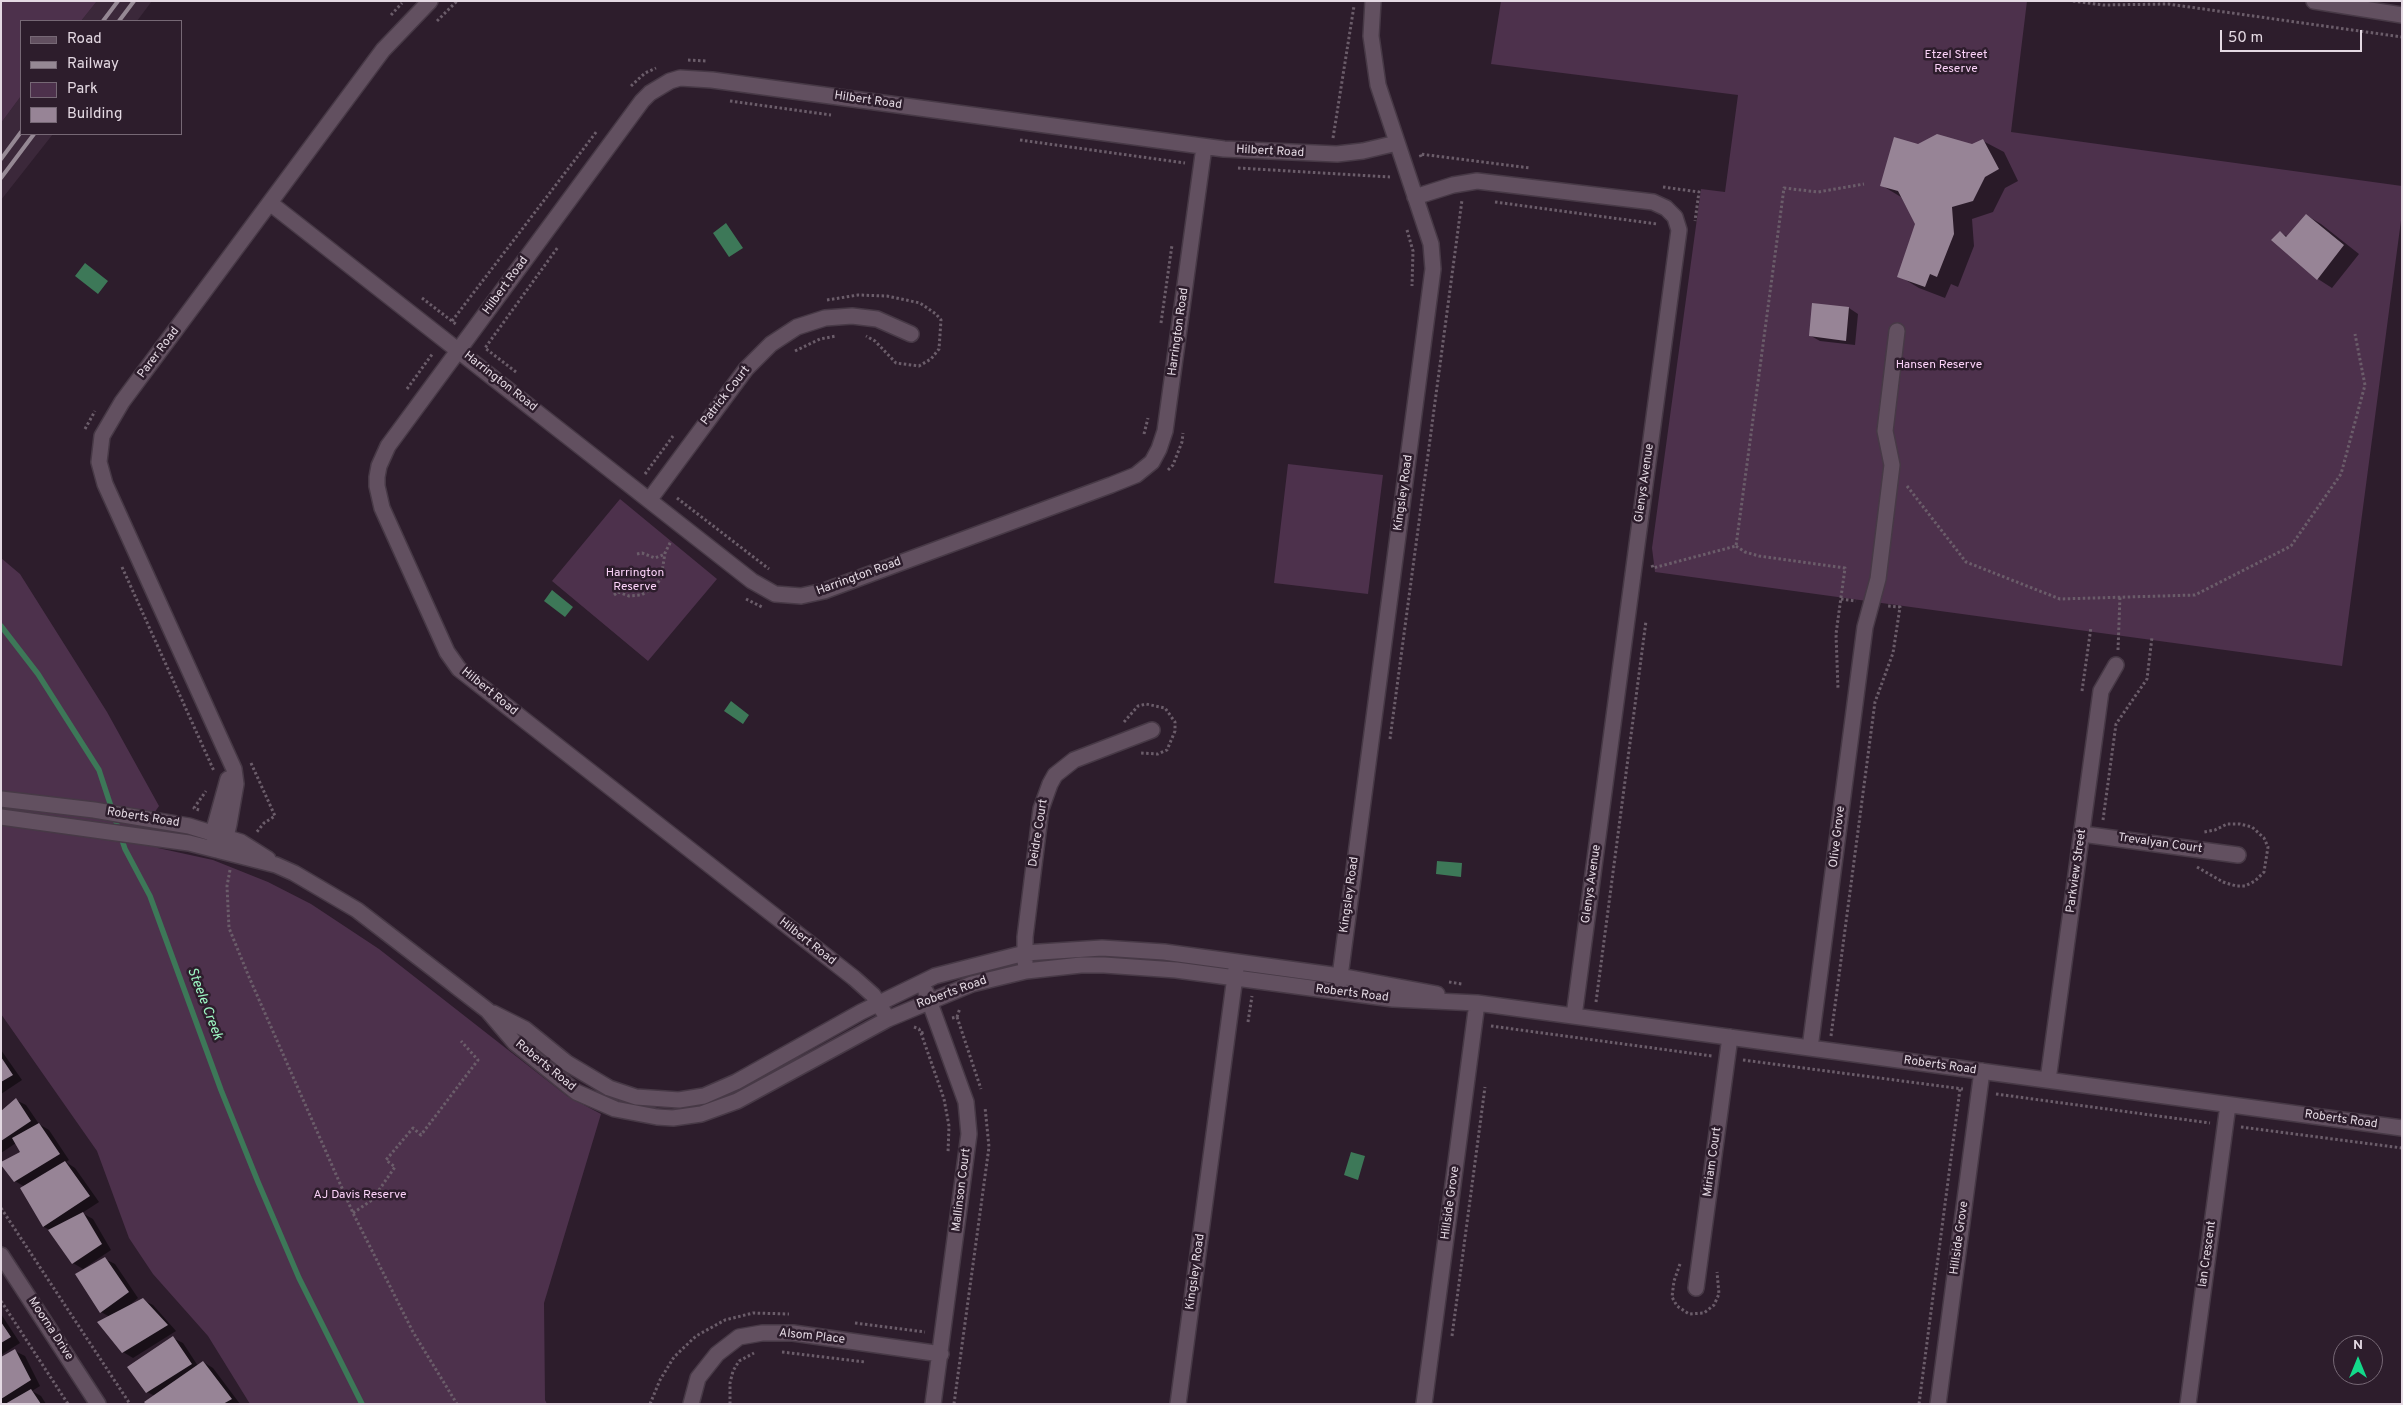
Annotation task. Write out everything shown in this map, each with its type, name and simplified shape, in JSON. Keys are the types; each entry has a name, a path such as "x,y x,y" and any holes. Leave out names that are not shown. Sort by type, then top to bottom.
{"street":[{"name":"Parer Road","path":"217,850 218,830 236,784 234,769 111,498 101,472 99,454 102,436 122,402 383,50 430,1"},
{"name":"Kingsley Road","path":"1338,992 1433,269 1431,244 1374,68 1371,36 1373,1"},
{"path":"2314,1 2402,15"},
{"name":"Hilbert Road","path":"888,1019 878,1003 854,978 474,681 454,663 447,652 382,508 377,486 379,466 388,446 642,101 661,85 680,78 712,80 1204,147 1338,154 1363,151 1397,143"},
{"name":"Harrington Road","path":"270,203 764,589 775,594 800,596 824,591 1136,475 1152,462 1163,440 1204,147"},
{"name":"Glenys Avenue","path":"1415,197 1453,185 1482,181 1654,202 1666,208 1675,217 1679,230 1574,1016"},
{"name":"Patrick Court","path":"650,499 746,369 771,344 797,327 825,318 852,316 877,319 911,334"},
{"name":"Olive Grove","path":"1810,1048 1865,627 1878,579 1892,465 1885,431 1897,330"},
{"name":"Parkview Street","path":"2048,1080 2102,691 2116,665"},
{"name":"Deidre Court","path":"1026,972 1025,953 1042,809 1045,795 1052,780 1062,768 1074,760 1152,730"},
{"name":"Roberts Road","path":"1,799 94,810 218,830 357,910 487,1010 525,1029 567,1063 610,1088 636,1097 679,1100 704,1096 736,1082 878,1003 922,982 968,966 1025,953 1102,948 1164,952 1340,976 1396,985 1477,1003 2402,1128"},
{"name":"Roberts Road","path":"1,817 152,836 276,865"},
{"name":"Trevalyan Court","path":"2082,834 2238,855"},
{"name":"Kingsley Road","path":"1178,1404 1237,962"},
{"name":"Roberts Road","path":"487,1010 515,1043 576,1092 615,1109 657,1118 701,1114 737,1101 888,1019 929,1000 972,984 1026,972 1081,965 1104,965 1176,970 1393,999 1477,1003"},
{"name":"Mallinson Court","path":"922,982 966,1102 969,1134 933,1404"},
{"name":"Hillside Grove","path":"1424,1404 1477,1003"},
{"name":"Miriam Court","path":"1696,1288 1730,1037"},
{"name":"Hillside Grove","path":"1938,1404 1982,1071"},
{"name":"Ian Crescent","path":"2188,1404 2228,1104"},
{"name":"Moorna Drive","path":"3,1262 98,1404"},
{"name":"Alsom Place","path":"691,1404 698,1378 717,1354 739,1337 762,1333 792,1333 940,1354"}],"path":[{"path":"386,20 404,1"},
{"path":"432,26 458,1"},
{"path":"2073,1 2103,5 2168,4 2402,37"},
{"path":"1417,146 1420,154"},
{"path":"1229,168 1390,177 1397,177 1407,173"},
{"path":"1390,177 1393,186"},
{"path":"1390,745 1462,198 1472,199"},
{"path":"1491,202 1662,226"},
{"path":"1404,222 1412,251 1412,291"},
{"path":"818,302 858,295 888,296 920,304 936,314 940,320 939,350 931,359 919,366 896,363 875,341 862,334"},
{"path":"1892,465 1966,562 2060,599 2195,595 2291,546 2341,474 2365,385 2355,334"},
{"path":"788,354 820,339 839,335"},
{"path":"425,347 448,365"},
{"path":"403,393 433,353"},
{"path":"84,438 87,424 96,409"},
{"path":"1166,471 1173,466 1184,432"},
{"path":"645,474 675,434"},
{"path":"675,496 680,490"},
{"path":"664,535 679,547"},
{"path":"614,595 618,592 636,596 649,592 661,578 665,554 671,541"},
{"path":"1736,546 1745,552 1759,556 1845,568 1835,648 1838,692"},
{"path":"637,554 642,552 655,558 665,554"},
{"path":"120,564 217,777"},
{"path":"1651,578 1653,568"},
{"path":"740,594 754,605 769,610"},
{"path":"2116,665 2120,596"},
{"path":"1825,1071 1875,702 1893,653 1900,607 1841,600"},
{"path":"1596,1002 1646,618"},
{"path":"2081,696 2091,627"},
{"path":"1119,726 1138,706 1146,704 1165,708 1171,715 1175,722 1175,731 1167,750 1150,755 1138,753"},
{"path":"248,755 275,816 264,823 256,833 251,848"},
{"path":"211,784 194,808 218,830"},
{"path":"236,856 227,886 229,928 249,978 353,1213 413,1332 458,1404"},
{"path":"1444,981 1464,984"},
{"path":"1576,999 1605,1003"},
{"path":"1492,1036 1493,1026"},
{"path":"1812,1032 1840,1036"},
{"path":"920,1033 944,1098 949,1126 948,1162"},
{"path":"353,1213 372,1200 395,1167 386,1160 413,1128 421,1135 478,1060 461,1041"},
{"path":"1450,1346 1485,1084"},
{"path":"1919,1404 1960,1089"},
{"path":"1,1208 130,1404"},
{"path":"1,1301 68,1404"},
{"path":"922,1351 926,1322"},
{"path":"780,1351 874,1363"},
{"path":"730,1404 730,1383 733,1371 739,1361 752,1354 762,1352"}],"shaded area":[{"path":"97,1 152,1 138,20 82,20"},
{"path":"20,97 20,135 52,135 1,200 1,123"},
{"path":"726,223 743,248 729,257 713,233"},
{"path":"85,263 108,281 98,294 75,276"},
{"path":"552,590 573,607 565,617 544,601"},
{"path":"731,701 749,715 743,724 724,711"},
{"path":"1437,861 1462,863 1461,877 1436,874"},
{"path":"1351,1152 1365,1156 1358,1180 1344,1175"}],"green space":[{"path":"1,1 97,1 82,20 20,20 20,97 1,123"},
{"name":"Hansen Reserve","path":"1501,1 2027,1 2011,132 2402,186 2402,213 2342,666 1655,572 1652,548 1701,189 1725,192 1738,95 1491,64"},
{"path":"1288,464 1383,475 1368,594 1274,583"},
{"name":"Harrington Reserve","path":"620,499 717,579 648,661 552,581"},
{"name":"AJ Davis Reserve","path":"1,558 20,574 107,712 159,806 152,816 158,848 213,860 268,882 311,904 379,949 567,1096 601,1114 544,1303 545,1400 547,1404 250,1404 208,1336 153,1274 129,1238 97,1151 1,1014"}],"building":[{"path":"1937,134 1972,144 1983,139 1999,169 1985,177 1973,201 1952,207 1954,234 1937,277 1930,274 1925,287 1897,277 1915,224 1898,191 1880,186 1894,137 1918,144"},
{"path":"2306,214 2344,245 2317,280 2271,240 2280,231 2286,237"},
{"path":"1812,303 1849,307 1846,341 1809,336"},
{"path":"1,1057 13,1075 1,1082"},
{"path":"16,1098 31,1121 1,1141 1,1111"},
{"path":"39,1123 60,1154 14,1182 1,1165 1,1162 20,1152 12,1138"},
{"path":"65,1161 90,1196 43,1227 20,1188"},
{"path":"83,1212 102,1244 72,1264 48,1230"},
{"path":"105,1257 129,1292 100,1313 75,1274"},
{"path":"143,1298 168,1325 122,1353 97,1322"},
{"path":"1,1322 11,1337 1,1343"},
{"path":"173,1336 192,1364 146,1393 127,1367"},
{"path":"15,1349 31,1380 1,1399 1,1357"},
{"path":"203,1361 232,1399 223,1404 146,1404 144,1402"},
{"path":"31,1389 41,1404 5,1404"}],"waterway":[{"name":"Steele Creek","path":"1,626 38,674 99,770 125,849 150,896 221,1090 258,1182 299,1278 362,1404"}],"railway":[{"path":"104,20 118,1"},
{"path":"120,20 134,1"},
{"path":"1,159 20,133"},
{"path":"1,178 33,135"}],"park label":[{"name":"Etzel Street Reserve","path":"1956,63"}]}
